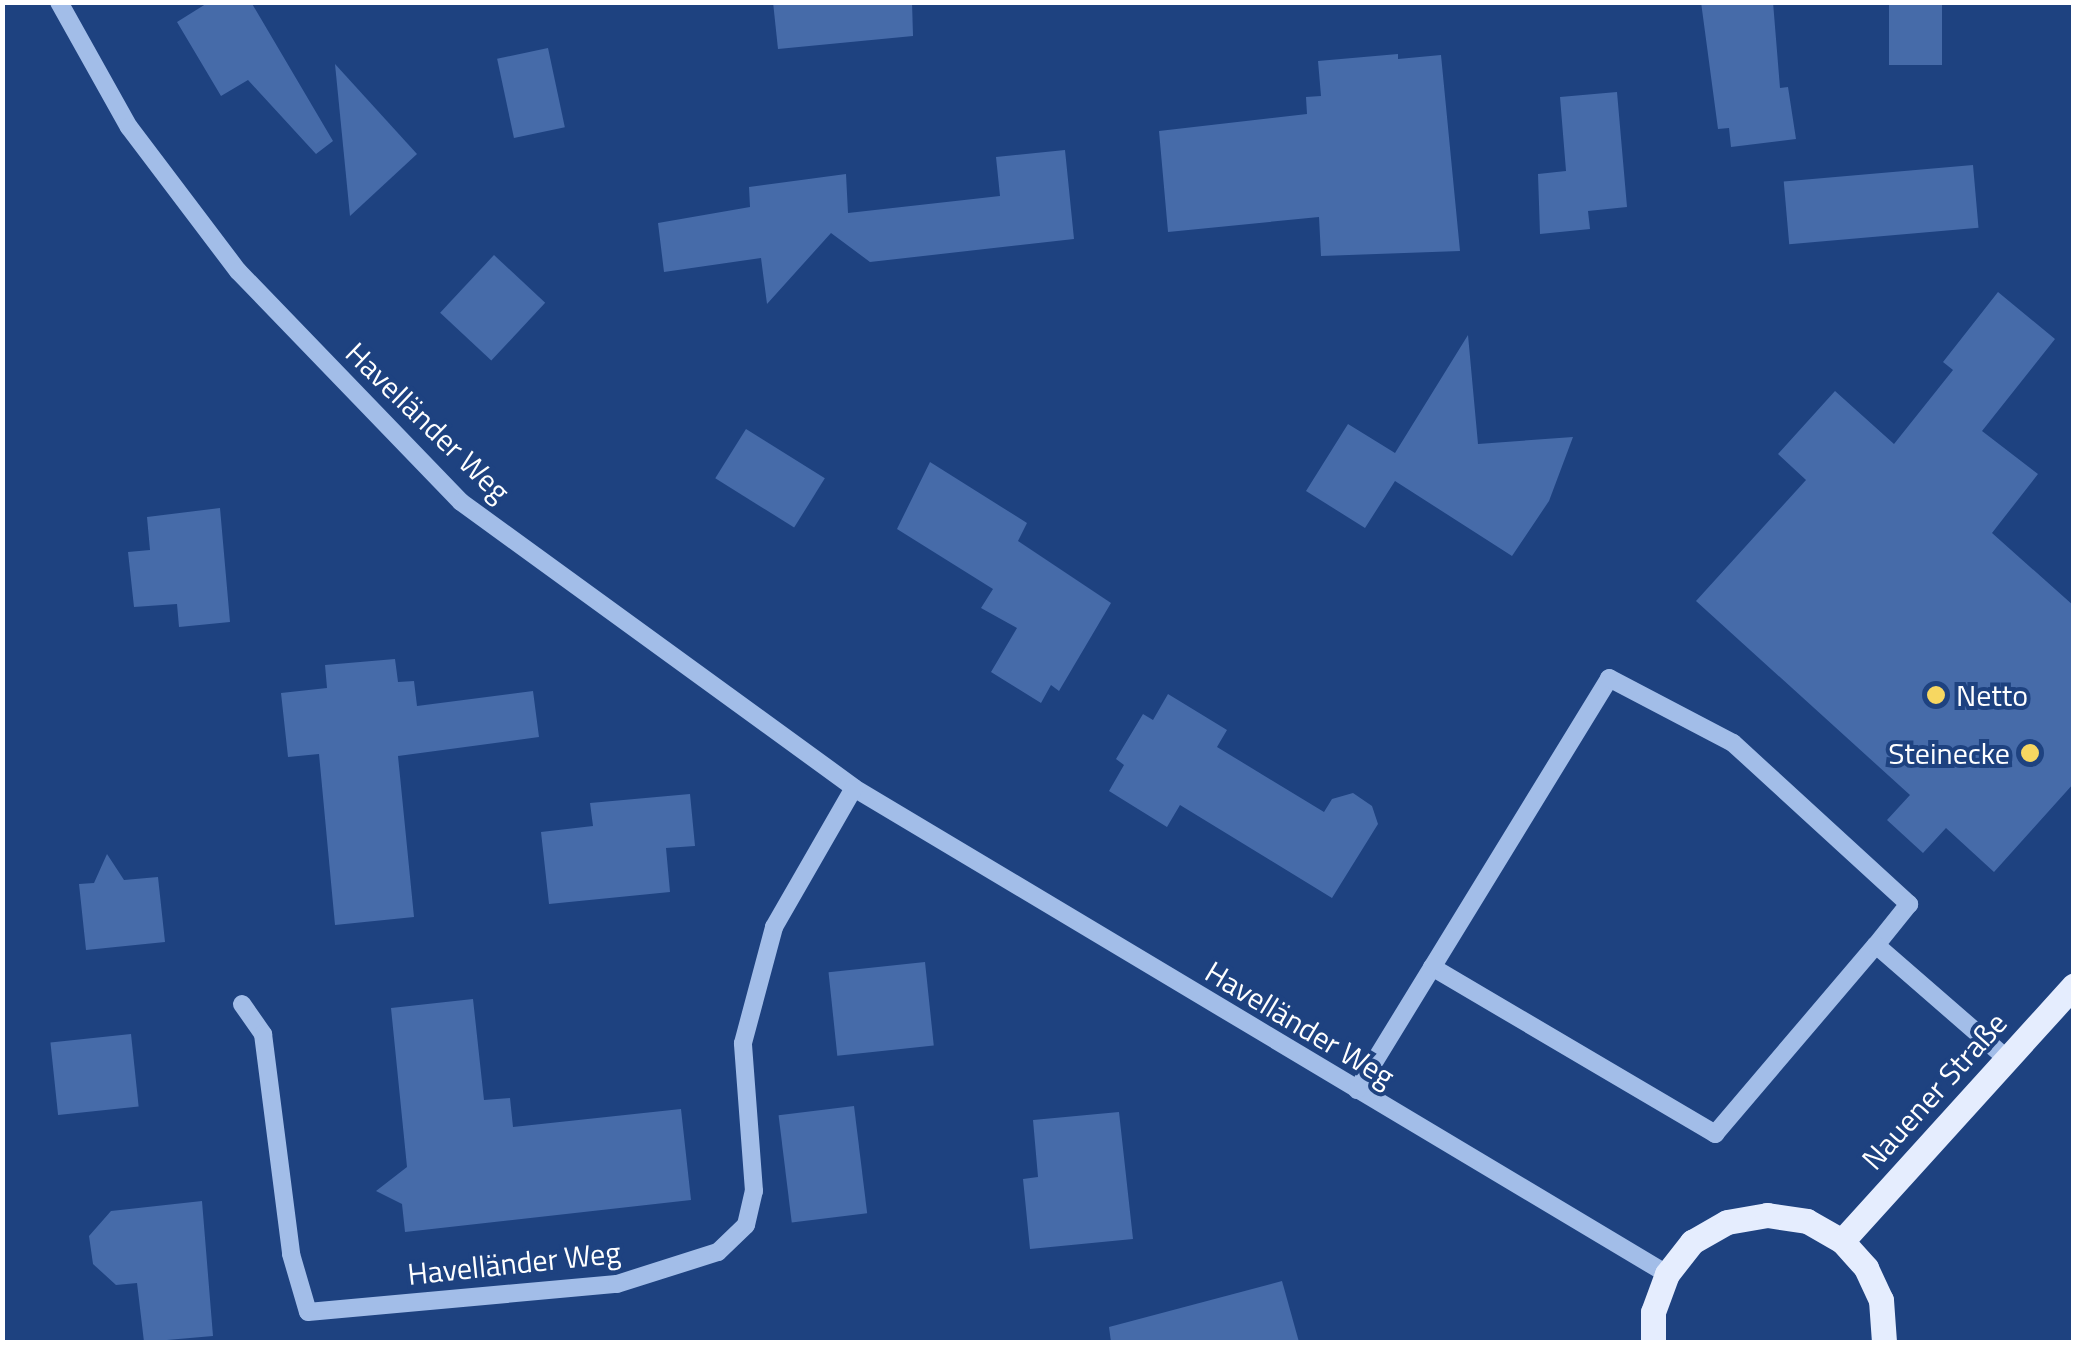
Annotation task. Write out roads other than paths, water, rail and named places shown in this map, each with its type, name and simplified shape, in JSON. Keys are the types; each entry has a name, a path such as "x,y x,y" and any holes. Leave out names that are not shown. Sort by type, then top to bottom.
{"main road":[{"name":"Nauener Straße","path":"1842,1241 2074,985"},
{"path":"1652,1342 1653,1312 1667,1274 1692,1242 1728,1222 1767,1215 1807,1221 1842,1241 1866,1268 1880,1300 1884,1342"}],"street":[{"name":"Havelländer Weg","path":"59,2 130,127 238,271 462,502 854,788 1667,1274"},
{"path":"1357,1090 1609,678 1733,744 1910,904 1716,1134 1432,968"},
{"name":"Havelländer Weg","path":"242,1004 263,1034 291,1254 308,1312 617,1284 718,1252 746,1225 754,1191 743,1043 774,927 854,788"},
{"path":"1876,944 2007,1060"}],"place":[{"name":"Netto","path":"1936,695"},
{"name":"Steinecke","path":"2030,753"}]}
